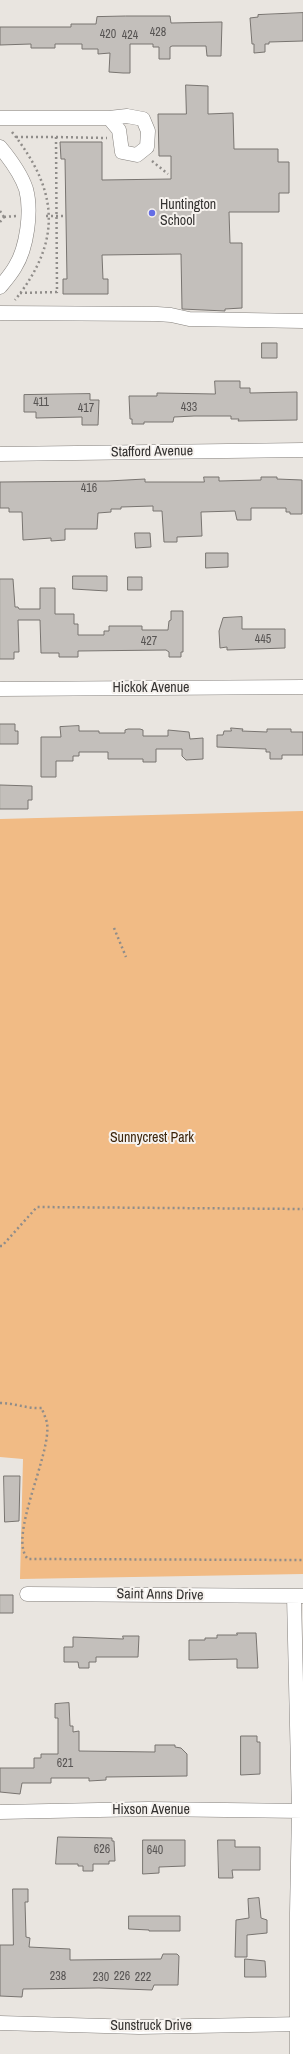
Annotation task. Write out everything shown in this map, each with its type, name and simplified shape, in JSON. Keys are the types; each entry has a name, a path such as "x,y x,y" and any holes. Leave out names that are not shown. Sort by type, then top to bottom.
{"street":[{"path":"0,118 109,118"},
{"path":"0,147 11,160 26,189 29,216 25,243 16,267 0,287"},
{"path":"0,314 157,314 189,319 303,321"},
{"name":"Stafford Avenue","path":"0,454 303,450"},
{"name":"Hickok Avenue","path":"0,689 303,687"},
{"name":"Saint Anns Drive","path":"27,1594 298,1596"},
{"path":"297,2054 300,2024 297,1913 301,1811 298,1596"},
{"name":"Hixson Avenue","path":"0,1812 148,1809 301,1811"},
{"name":"Sunstruck Drive","path":"0,2023 139,2026 300,2024"}],"path":[{"path":"16,137 56,136 57,292 20,293"},
{"path":"148,158 168,174"},
{"path":"0,212 4,217"},
{"path":"0,222 4,217 17,216"},
{"path":"46,216 66,216"},
{"path":"114,928 126,957"},
{"path":"0,1246 2,1246 37,1207 303,1209"},
{"path":"0,1403 14,1403 29,1409 42,1408 47,1423 43,1459 23,1523 24,1551 28,1559 303,1560"}],"green space":[{"name":"Sunnycrest Park","path":"303,811 303,1574 20,1579 23,1459 0,1457 0,819"}],"building":[{"path":"303,13 303,41 269,42 269,44 265,44 265,52 254,53 250,18 258,17 258,15"},
{"path":"170,16 171,23 222,22 221,56 207,56 206,46 172,46 170,47 170,59 159,59 159,47 153,47 153,44 130,44 130,73 123,73 109,72 110,53 98,54 98,49 82,49 82,44 55,44 55,48 31,48 31,44 0,45 0,27 71,27 71,24 96,24 97,17"},
{"path":"186,85 208,86 208,114 233,113 234,149 278,149 278,162 289,162 289,193 279,193 279,212 229,212 230,243 242,243 242,308 225,309 225,311 182,309 181,254 102,255 103,279 108,279 108,294 63,294 63,279 67,279 65,159 61,159 60,142 102,142 102,180 171,179 171,156 159,156 158,114 186,114"},
{"path":"262,343 277,343 277,358 262,358"},
{"path":"215,381 240,381 240,388 250,388 250,393 297,392 297,420 238,421 239,419 231,419 231,416 194,416 174,417 173,422 144,422 144,424 132,424 132,419 130,419 129,396 157,396 157,393 215,394"},
{"path":"90,394 90,400 99,400 98,425 82,425 82,417 36,418 36,412 24,412 24,395"},
{"path":"204,477 219,477 219,481 261,480 261,477 302,480 302,514 290,514 290,512 286,512 286,508 251,508 251,520 237,520 235,511 201,512 202,536 177,537 177,542 164,542 162,511 153,511 153,506 121,507 121,509 111,509 111,512 98,513 97,529 65,529 65,540 51,541 51,538 23,540 22,512 9,512 9,508 0,508 0,482 108,481 145,479 145,482 204,482"},
{"path":"135,533 150,533 151,547 136,548"},
{"path":"206,553 228,553 228,567 206,568"},
{"path":"73,576 107,576 107,591 73,589"},
{"path":"128,577 142,577 142,590 128,590"},
{"path":"0,579 13,579 15,607 18,607 19,609 40,609 40,588 55,588 55,614 74,614 74,624 78,624 78,635 104,635 104,631 109,631 109,626 142,626 142,630 168,630 169,621 171,620 171,611 183,611 183,652 181,652 181,657 169,657 169,652 166,650 78,651 78,657 59,657 59,653 41,653 40,620 18,620 19,652 14,652 14,659 0,659"},
{"path":"242,617 242,629 285,629 285,648 227,650 227,647 220,648 219,631 223,618"},
{"path":"0,724 15,724 15,731 18,731 18,744 0,744"},
{"path":"79,726 79,731 99,731 99,733 125,733 125,730 128,729 140,729 143,730 143,736 168,736 168,730 189,732 190,739 203,738 203,759 186,760 182,756 182,749 156,749 156,762 143,762 143,759 108,759 108,752 79,752 79,756 73,756 73,761 56,761 56,777 41,777 41,737 61,737 60,727"},
{"path":"231,728 243,729 242,731 267,732 267,729 291,729 291,732 303,732 303,755 282,755 282,759 270,759 270,752 266,752 266,749 217,747 217,735 223,735 224,731 231,731"},
{"path":"0,785 32,786 32,800 28,800 28,809 0,809"},
{"path":"4,1476 20,1476 19,1521 5,1522"},
{"path":"0,1595 13,1595 13,1613 0,1613"},
{"path":"237,1633 256,1633 258,1668 237,1668 237,1659 189,1660 189,1640 205,1640 205,1638 217,1638 217,1635 237,1635"},
{"path":"123,1636 139,1636 138,1657 96,1657 96,1662 89,1662 89,1668 79,1668 78,1662 64,1662 64,1647 73,1647 73,1637 123,1639"},
{"path":"69,1703 70,1726 73,1726 73,1732 79,1731 79,1751 155,1752 155,1745 175,1745 175,1747 181,1748 187,1754 187,1776 106,1777 106,1780 89,1781 89,1778 51,1778 51,1783 22,1783 20,1794 0,1792 0,1768 34,1768 34,1758 41,1758 41,1754 58,1754 58,1718 55,1718 55,1704"},
{"path":"241,1736 257,1736 257,1742 260,1742 260,1774 241,1775"},
{"path":"58,1837 112,1838 112,1841 114,1841 115,1861 109,1861 109,1864 93,1864 93,1871 83,1871 83,1866 78,1866 78,1864 56,1864"},
{"path":"143,1840 185,1840 185,1866 159,1867 159,1873 143,1874"},
{"path":"218,1840 235,1840 235,1847 260,1847 260,1870 232,1870 233,1878 219,1878"},
{"path":"13,1889 28,1889 28,1902 25,1902 26,1937 30,1938 29,1947 70,1949 70,1960 161,1959 163,1954 177,1954 179,1956 178,1985 154,1985 152,1990 99,1988 23,1989 22,1997 0,1996 0,1945 13,1945"},
{"path":"259,1898 261,1918 267,1920 267,1933 247,1935 247,1957 235,1957 236,1920 249,1918 248,1899"},
{"path":"129,1916 180,1916 180,1931 149,1931 129,1929"},
{"path":"245,1959 265,1961 266,1977 245,1977"}],"place":[{"name":"Huntington School","path":"152,213"}]}
